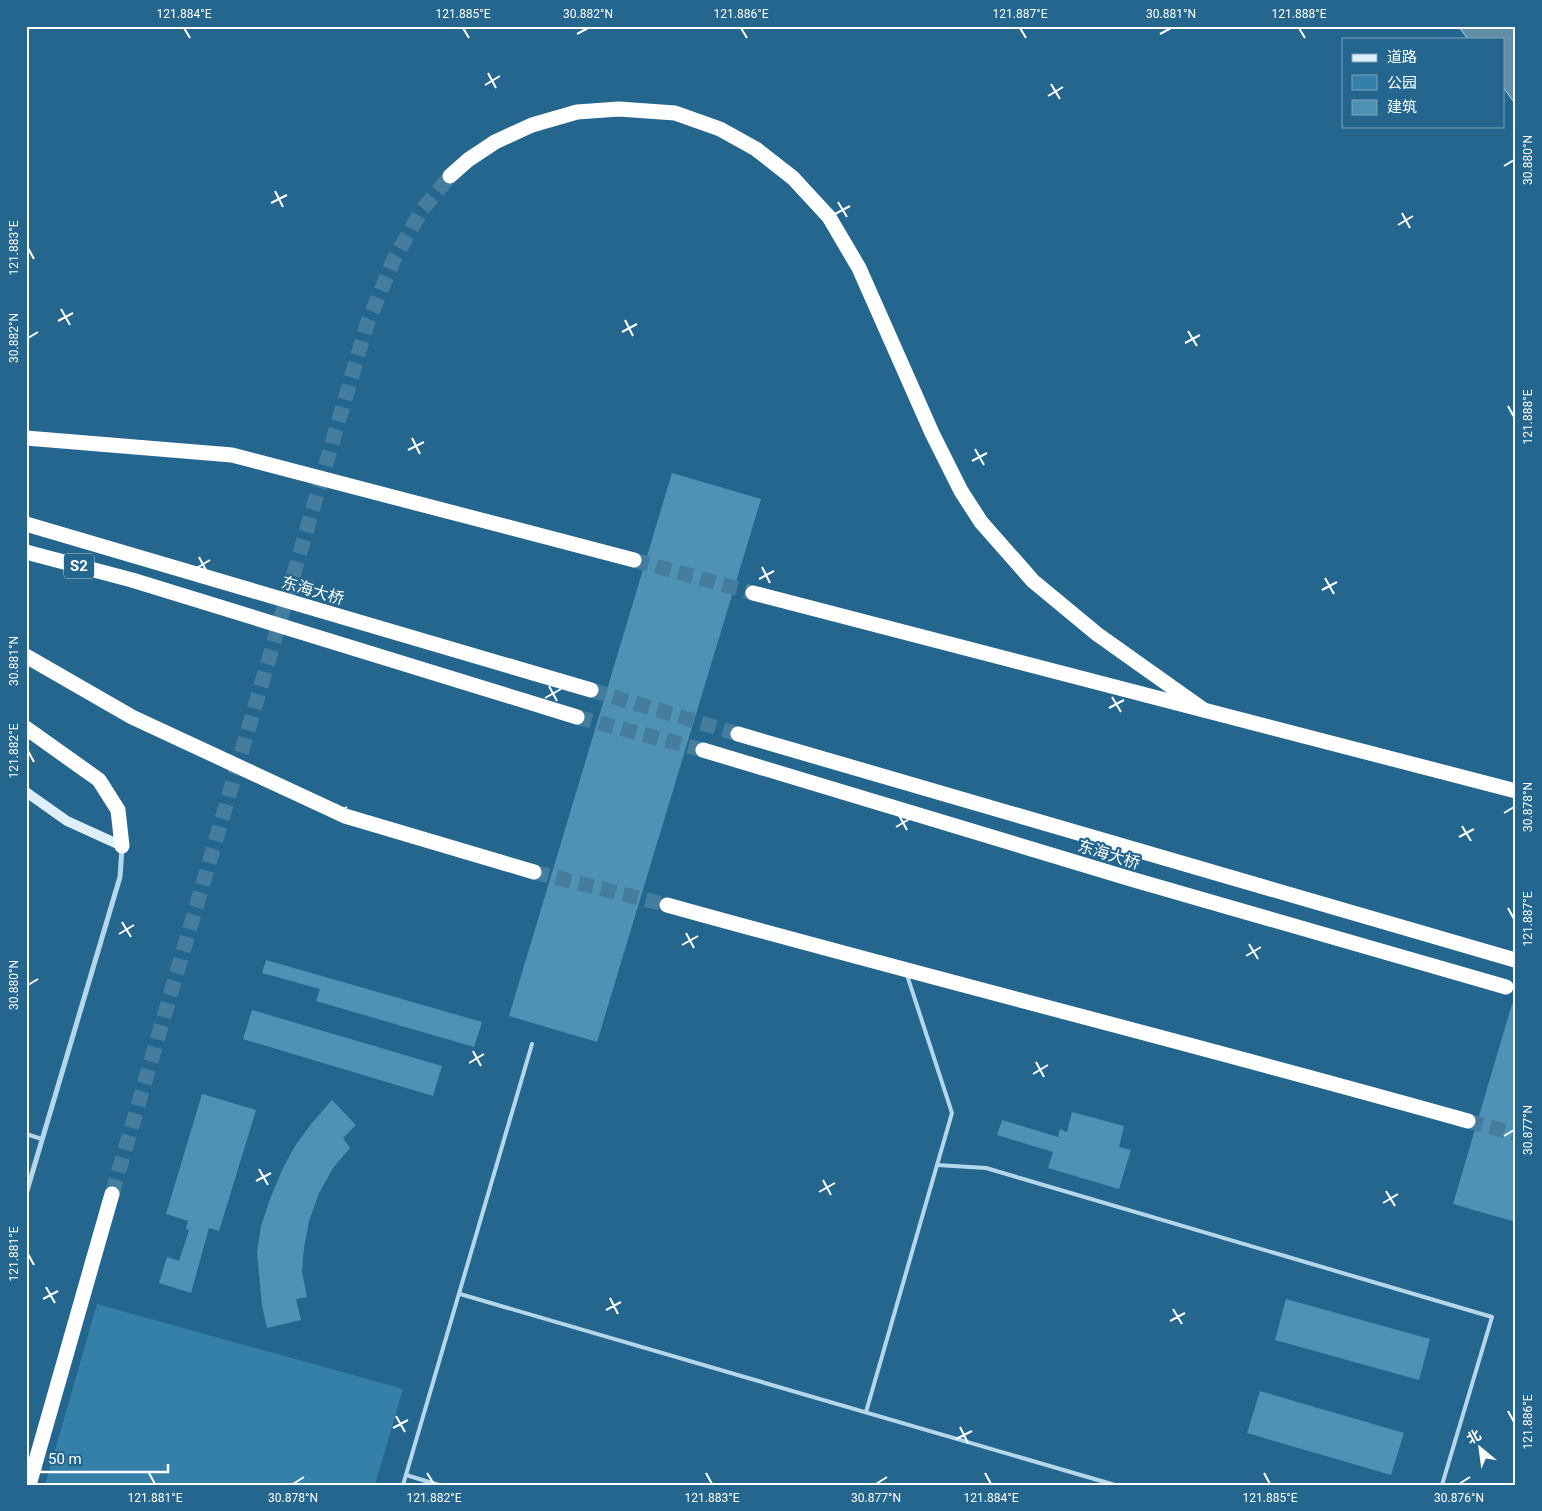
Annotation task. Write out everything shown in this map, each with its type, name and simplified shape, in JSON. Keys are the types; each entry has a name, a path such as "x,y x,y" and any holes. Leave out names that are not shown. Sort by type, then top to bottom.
{"highway":[{"path":"450,176 468,160 495,142 532,125 577,112 619,109 675,114 720,129 756,149 793,178 828,217 859,268 932,433 960,491 981,522 1033,581 1097,634 1204,710"},
{"path":"26,438 232,455 634,560"},
{"name":"东海大桥","path":"26,524 591,690"},
{"name":"S2","path":"26,552 132,580 577,717"},
{"path":"753,593 1516,791"},
{"path":"26,656 132,716 345,816 534,872"},
{"path":"26,728 99,780 118,810 122,846"},
{"name":"东海大桥","path":"738,734 1515,960"},
{"name":"东海大桥","path":"703,750 1112,874 1482,980 1511,991"},
{"path":"667,905 905,971 1312,1077 1468,1121"},
{"path":"29,1485 112,1194"}],"main road":[{"path":"26,792 67,821 122,846"}],"street":[{"path":"26,1194 120,877 122,846"}],"lane":[{"path":"866,1412 952,1114 905,971"},
{"path":"403,1485 532,1044"},
{"path":"26,1134 42,1139"},
{"path":"937,1165 986,1168 1492,1317 1442,1485"},
{"path":"460,1294 1115,1485"},
{"path":"406,1475 439,1485"}],"green space":[{"path":"97,1304 403,1389 375,1485 45,1485"}],"shaded area":[{"path":"1458,26 1516,26 1516,105 1504,88 1504,38 1467,38"}],"building":[{"path":"672,473 761,499 597,1042 509,1016"},
{"path":"266,960 482,1022 474,1047 316,1001 320,989 262,973"},
{"path":"1512,1004 1516,1004 1516,1222 1453,1204"},
{"path":"252,1010 442,1066 433,1096 243,1039"},
{"path":"202,1094 256,1110 219,1231 209,1228 191,1293 159,1283 167,1257 179,1261 189,1230 186,1229 188,1221 166,1214"},
{"path":"332,1100 356,1125 343,1138 350,1148 333,1168 319,1193 309,1221 302,1272 307,1297 296,1299 301,1320 267,1328 262,1305 257,1253 261,1226 282,1170 295,1146"},
{"path":"1072,1112 1124,1126 1119,1147 1131,1150 1119,1189 1048,1168 1053,1152 997,1135 1002,1120 1058,1137 1060,1129 1067,1132"},
{"path":"1286,1299 1430,1339 1419,1380 1275,1340"},
{"path":"1260,1391 1404,1433 1391,1475 1247,1433"}],"tunnel":[{"path":"112,1194 367,324 394,259 422,210 450,176"},
{"path":"634,560 753,593"},
{"path":"591,690 738,734"},
{"path":"577,717 703,750"},
{"path":"534,872 667,905"},
{"path":"1468,1121 1516,1134"}]}
